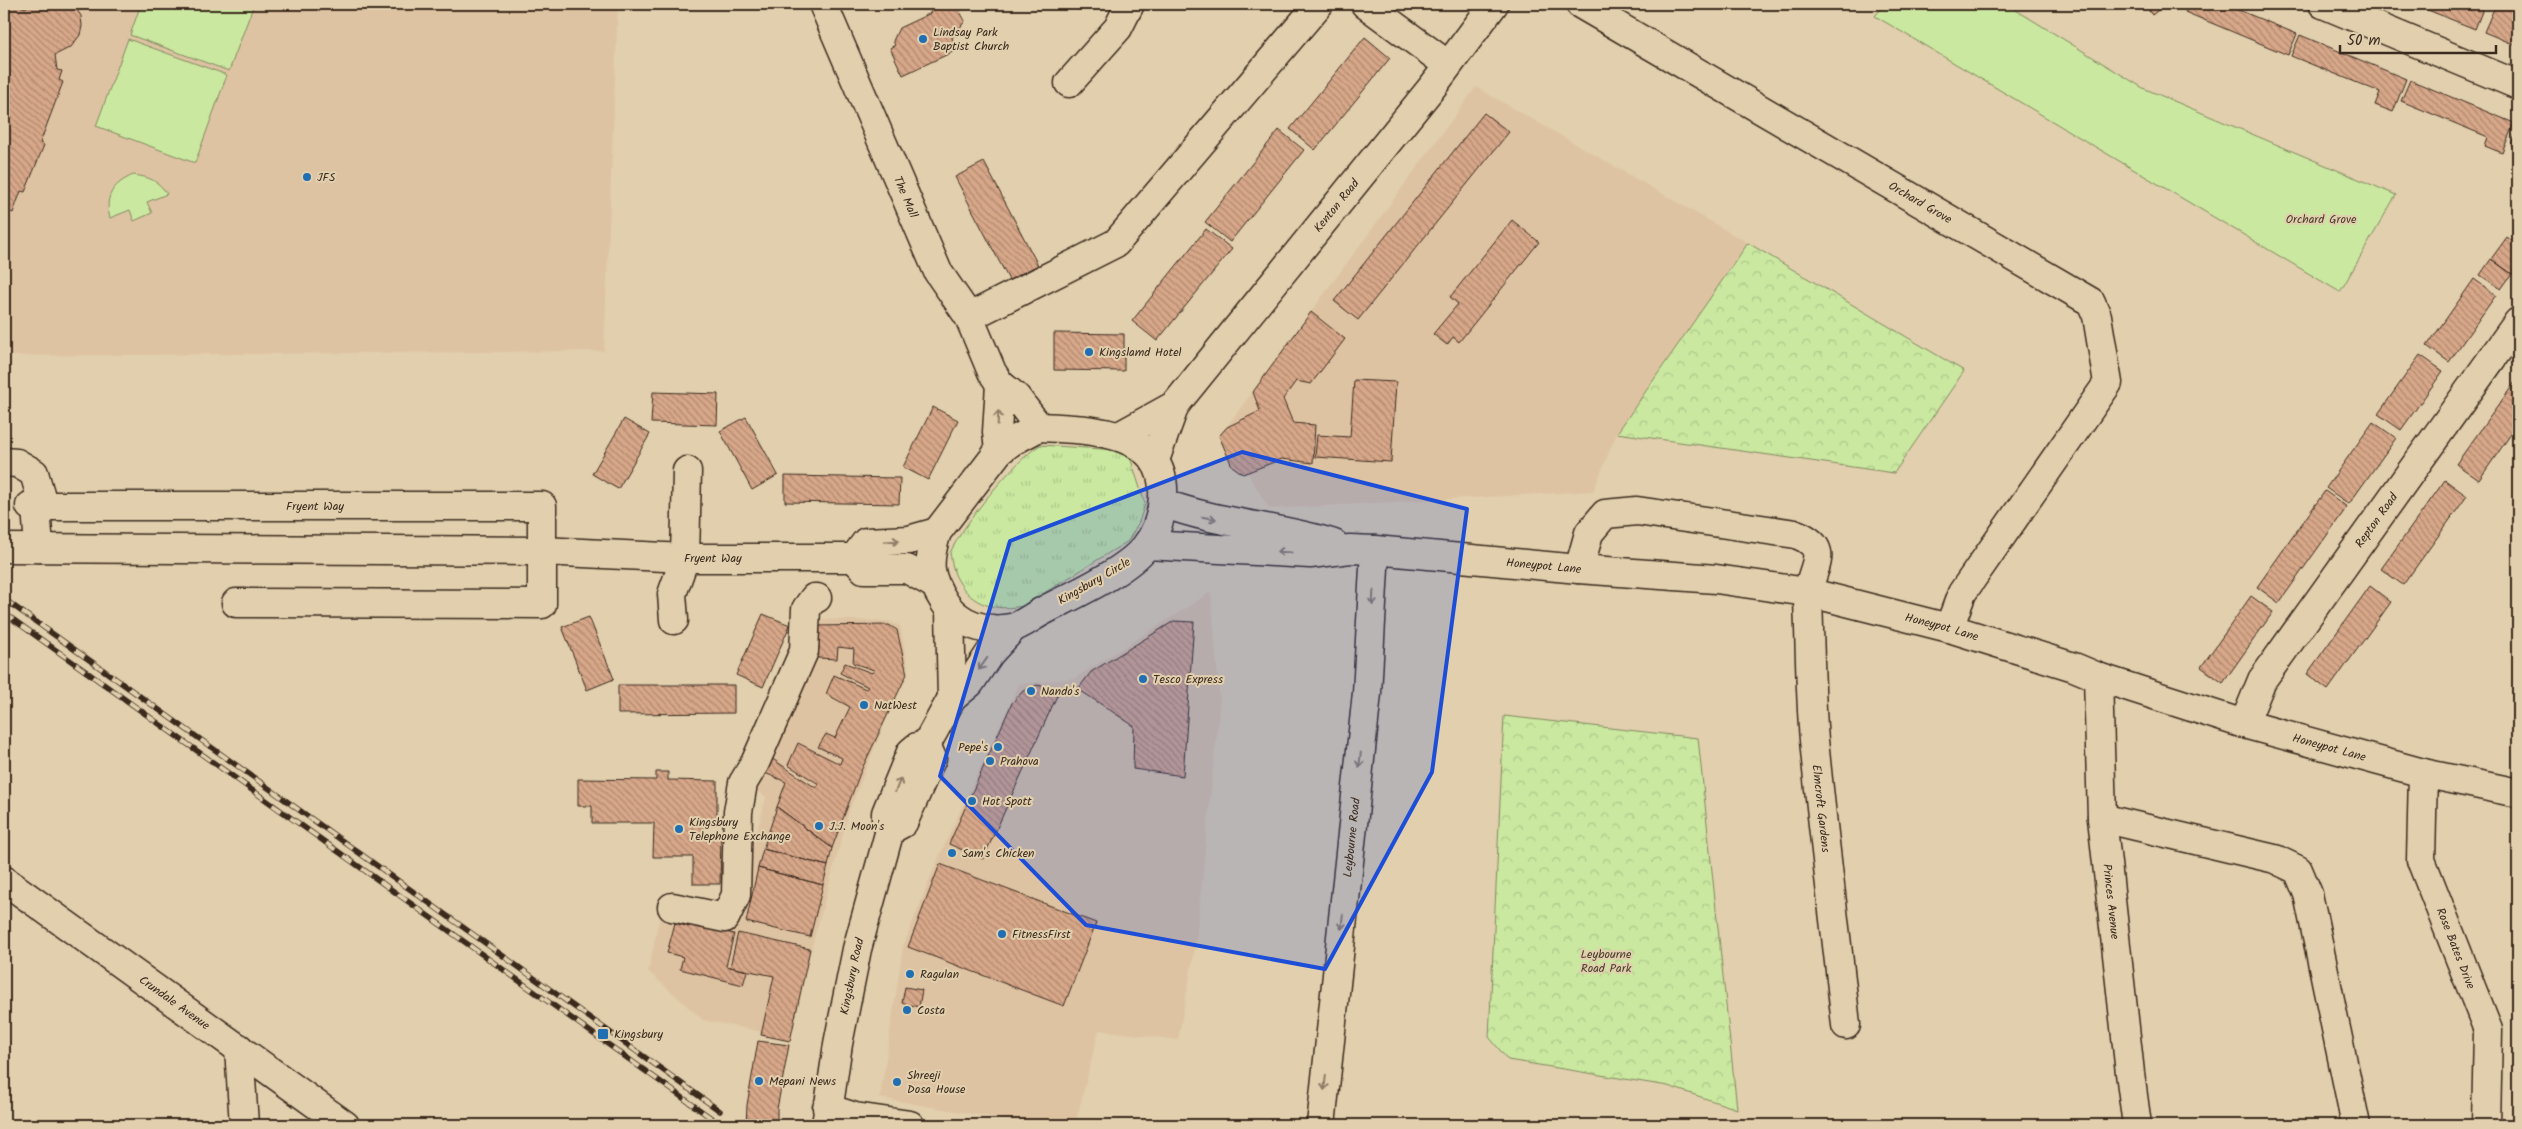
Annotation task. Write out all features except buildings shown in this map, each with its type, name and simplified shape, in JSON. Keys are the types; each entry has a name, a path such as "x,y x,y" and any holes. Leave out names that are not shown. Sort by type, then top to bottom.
{"street":[{"name":"The Mall","path":"823,4 938,272 969,317 992,372 1000,384 1016,397 1039,428"},
{"path":"1069,83 1118,28 1130,4"},
{"path":"969,317 1116,242 1319,4"},
{"path":"1365,4 1448,66"},
{"name":"Kenton Road","path":"1155,460 1175,405 1281,277 1448,66 1494,4"},
{"name":"Orchard Grove","path":"1580,4 2090,302 2097,316 2108,383 1962,593 1949,628"},
{"path":"2323,4 2518,85"},
{"name":"Repton Road","path":"2244,724 2262,680 2518,322"},
{"path":"999,452 997,432 1000,384"},
{"name":"Kenton Road","path":"1119,436 1175,405"},
{"path":"932,583 932,547 937,532 999,452 1039,428 1065,428 1119,436 1133,442 1155,460"},
{"name":"Kingsbury Circle","path":"932,583 950,610 966,622 982,629 1013,628 1138,556 1147,545 1158,525 1163,503 1162,476 1155,460"},
{"path":"4,462 18,463 34,473 36,506 21,548"},
{"path":"674,620 672,594 685,558 686,471"},
{"name":"Honeypot Lane","path":"1163,503 1204,518 1312,537 1362,549 1579,569 1716,579 1807,592 1949,628 2074,667 2098,677 2244,724 2423,773 2518,793"},
{"name":"Fryent Way","path":"36,506 542,506 542,551"},
{"name":"Elmcroft Gardens","path":"1579,569 1589,533 1605,514 1637,511 1796,534 1810,539 1817,550 1807,592 1814,738 1846,1025"},
{"path":"854,558 866,542 908,540 937,532"},
{"name":"Honeypot Lane","path":"1147,545 1310,554 1362,549"},
{"name":"Fryent Way","path":"21,548 542,551 685,558 854,558 864,569 907,569 932,583"},
{"name":"Leybourne Road","path":"1321,1125 1367,693 1362,549"},
{"path":"236,603 542,604 542,551"},
{"path":"672,907 725,918 736,895 738,812 743,783 756,763 804,651 806,609 814,598 817,598"},
{"path":"950,610 952,698"},
{"name":"Kingsbury Road","path":"827,1117 857,949 890,830 886,822 886,813 911,752 918,747 926,745 952,698 970,683 990,653 1013,628"},
{"name":"Princes Avenue","path":"2098,677 2102,818 2137,1125"},
{"name":"Rose Bates Drive","path":"2423,773 2421,860 2488,1030 2486,1125"},
{"path":"2102,818 2275,859 2298,870 2308,894 2356,1125"},
{"name":"Crundale Avenue","path":"4,880 345,1125"},
{"path":"239,1048 244,1125"},
{"path":"827,1117 855,1116 910,1125"}],"highlighted area":[{"path":"1242,452 1467,509 1432,772 1325,969 1086,925 940,776 1010,541"}],"shaded area":[{"name":"JFS","path":"4,4 618,4 604,351 4,356"},
{"path":"1476,87 1748,243 1617,433 1593,491 1269,509 1223,432"},
{"path":"1211,592 1220,702 1196,942 1178,1040 1099,1030 1075,1125 1035,1125 880,1098 903,947 938,859 1019,684 1075,678"},
{"path":"816,619 888,621 900,626 908,666 850,808 787,1037 703,1020 648,971 665,894 726,911 741,895 766,797 754,789"}],"green space":[{"path":"141,4 254,4 229,71 130,35"},
{"name":"Orchard Grove","path":"1885,4 2006,4 2143,88 2396,195 2340,292 1875,16"},
{"path":"128,39 227,75 195,163 96,126"},
{"path":"133,175 153,180 167,194 147,202 152,213 134,221 130,210 110,218 108,210 109,197 120,182"},
{"path":"1748,243 1964,371 1894,473 1617,433"},
{"path":"1040,445 1117,450 1130,457 1145,504 1139,522 1128,541 1023,606 1003,608 986,605 970,596 964,589 956,577 950,553 966,526 990,494 1016,465"},
{"name":"Leybourne Road Park","path":"1504,716 1698,738 1737,1109 1668,1086 1508,1060 1489,1037"}],"railway":[{"path":"4,599 720,1111"},
{"path":"4,613 721,1125"}],"place":[{"name":"Lindsay Park Baptist Church","path":"923,39"},
{"name":"JFS","path":"307,177"},
{"name":"Kingslamd Hotel","path":"1089,352"},
{"name":"Tesco Express","path":"1143,679"},
{"name":"Nando's","path":"1031,691"},
{"name":"NatWest","path":"864,705"},
{"name":"Pepe's","path":"998,747"},
{"name":"Prahova","path":"990,761"},
{"name":"Hot Spott","path":"972,801"},
{"name":"J.J. Moon's","path":"819,826"},
{"name":"Kingsbury Telephone Exchange","path":"679,829"},
{"name":"Sam's Chicken","path":"952,853"},
{"name":"FitnessFirst","path":"1002,934"},
{"name":"Ragulan","path":"910,974"},
{"name":"Costa","path":"907,1010"},
{"name":"Kingsbury","path":"603,1034"},
{"name":"Mepani News","path":"759,1081"},
{"name":"Shreeji Dosa House","path":"897,1082"}]}
